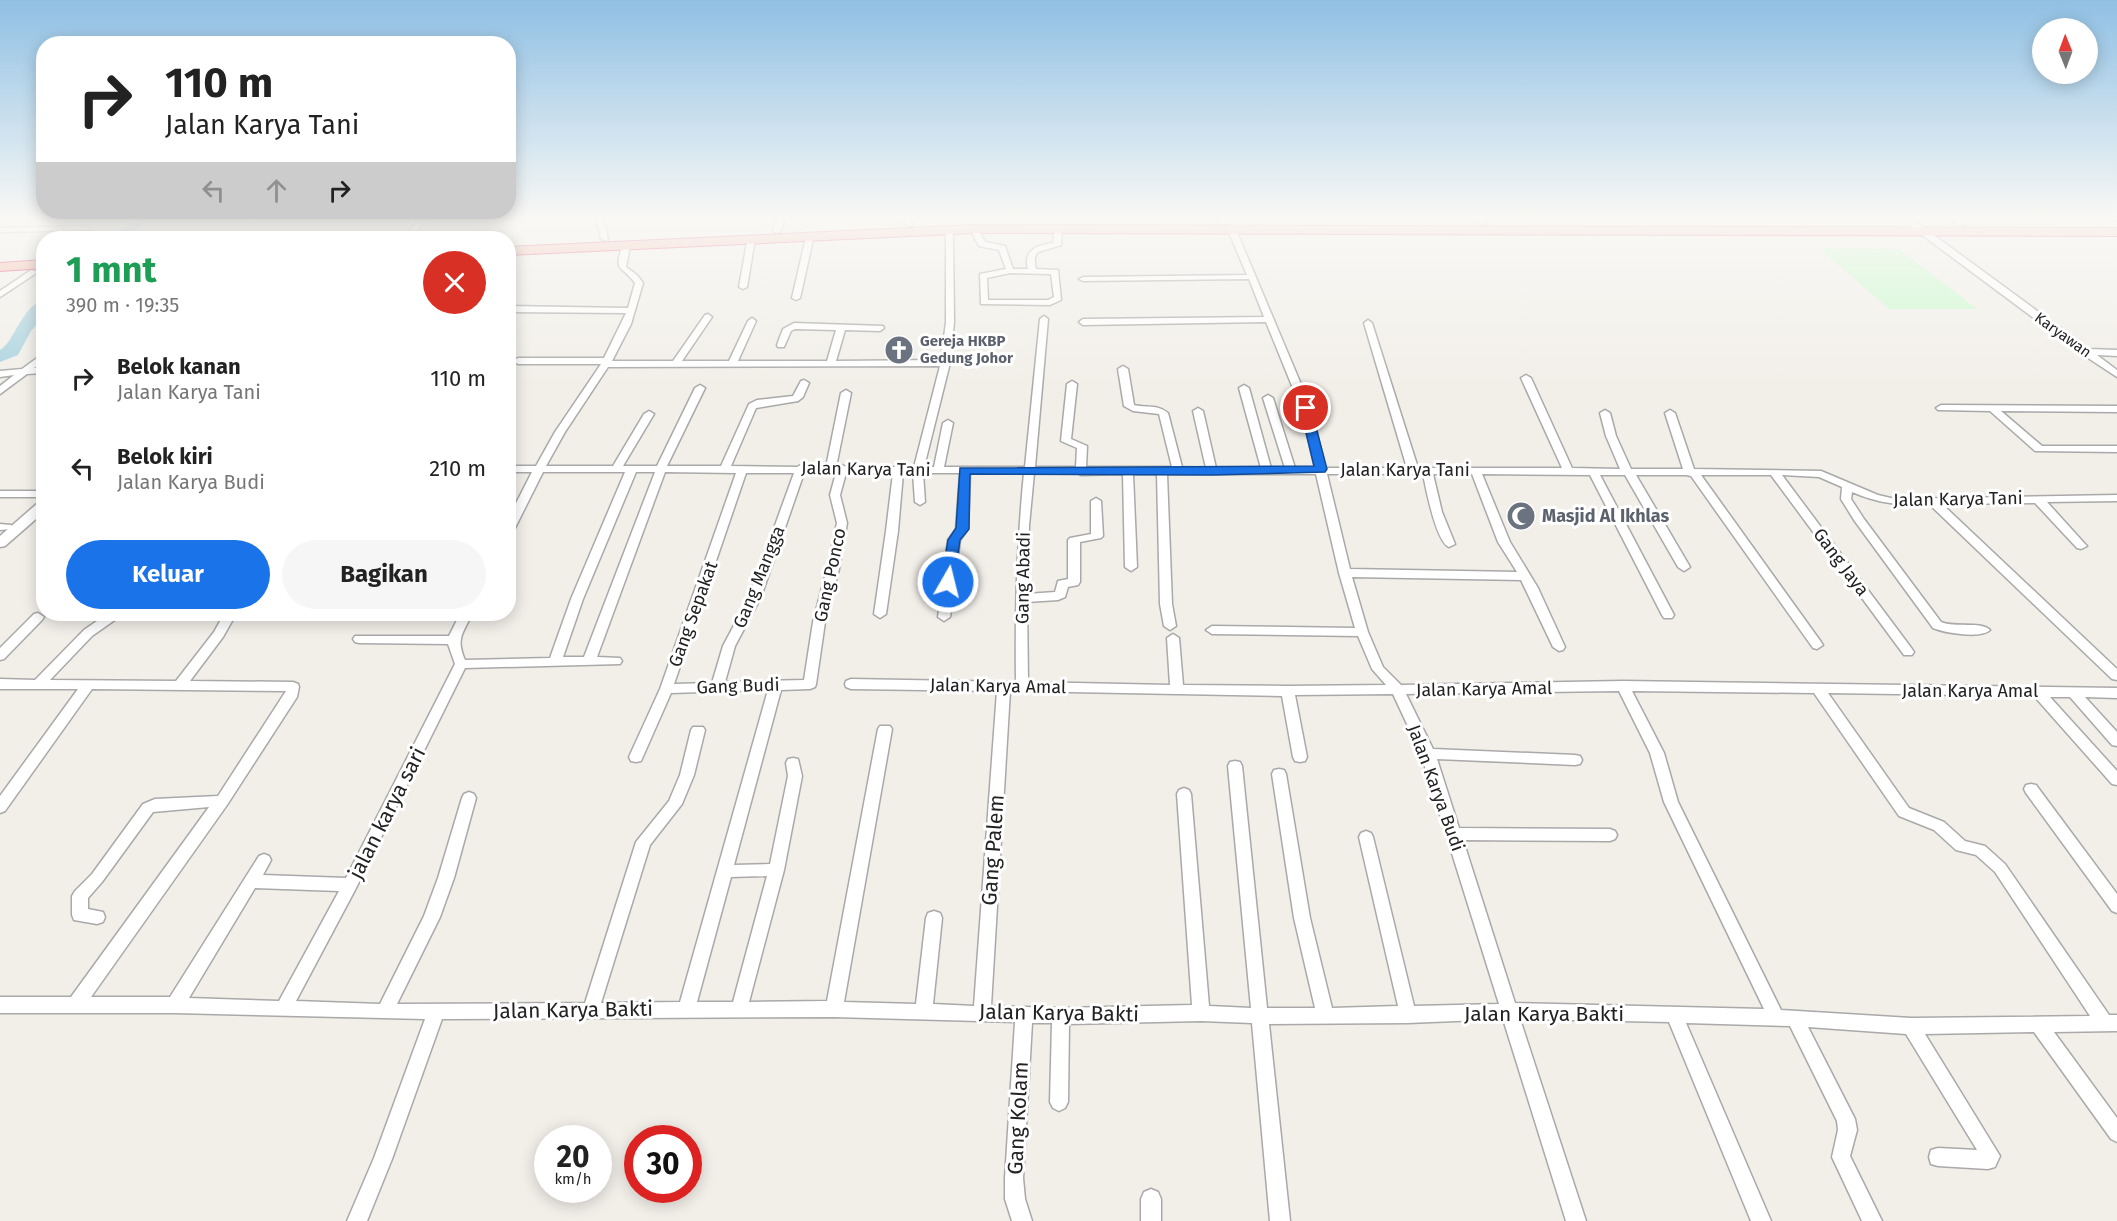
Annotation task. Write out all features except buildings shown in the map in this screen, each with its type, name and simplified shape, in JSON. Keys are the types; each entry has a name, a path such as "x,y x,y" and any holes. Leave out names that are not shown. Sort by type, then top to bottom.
{"street":[{"path":"0,295 34,273"},
{"path":"516,514 560,431 607,362 631,311 639,283 629,273"},
{"path":"743,287 745,273"},
{"path":"796,298 802,273"},
{"path":"920,502 918,470 945,363 950,322 949,273"},
{"path":"999,273 983,276 984,303 1055,301 1058,298 1056,273"},
{"name":"Jalan Karya Budi","path":"1250,273 1306,408 1345,573 1362,632 1378,669 1398,690 1428,754 1576,1221"},
{"name":"Karyawan","path":"1979,273 2117,374"},
{"path":"1083,279 1253,278"},
{"path":"516,309 631,311"},
{"path":"675,364 708,316"},
{"name":"Gang Abadi","path":"1022,686 1021,598 1029,471 1044,319"},
{"path":"1083,322 1269,319"},
{"path":"732,363 752,321"},
{"path":"1368,323 1413,470"},
{"path":"781,345 790,327 880,328"},
{"path":"830,364 842,328"},
{"path":"2085,352 2117,353"},
{"path":"2106,353 2117,361"},
{"path":"518,361 675,364 945,363"},
{"path":"0,391 36,363"},
{"path":"1123,369 1129,406 1136,410 1155,409 1163,413 1178,470"},
{"path":"0,374 36,370"},
{"path":"1526,378 1568,471"},
{"path":"725,469 752,406 757,403 798,398 804,383"},
{"path":"1072,384 1066,441 1082,446 1081,472"},
{"path":"589,661 661,469 700,388"},
{"path":"1244,388 1267,470"},
{"name":"Gang Ponco","path":"810,684 819,622 842,523 835,495 836,468 846,393"},
{"path":"1268,398 1292,470"},
{"path":"1941,408 2117,409"},
{"path":"1992,408 2039,449 2117,449"},
{"path":"1198,411 1212,471"},
{"path":"1605,413 1611,436 1628,472 1684,567"},
{"path":"1670,413 1692,472 1817,645"},
{"path":"616,469 649,414"},
{"path":"938,470 948,423"},
{"name":"Gang Mangga","path":"717,686 729,646 755,597 801,468"},
{"name":"Jalan Karya Tani","path":"516,469 836,468 1081,472 1321,469 1774,472 1821,474 1885,500 2117,498"},
{"path":"555,661 576,599 632,469"},
{"name":"Gang Sepakat","path":"636,757 666,689 742,469"},
{"path":"880,614 898,470"},
{"path":"944,617 952,546 962,529 965,470"},
{"path":"1128,470 1131,567"},
{"path":"1427,470 1437,512 1449,544"},
{"path":"1475,470 1504,542 1525,576 1559,647"},
{"path":"1162,471 1166,604 1172,632 1177,690"},
{"path":"1593,471 1668,615"},
{"name":"Gang Jaya","path":"1774,472 1908,652"},
{"path":"1847,486 1846,499 1859,520 1937,625 1947,629 1984,630"},
{"path":"0,494 36,495"},
{"path":"2037,498 2081,546"},
{"path":"2,529 36,501"},
{"path":"1021,598 1058,596 1061,594 1062,584 1074,582 1074,540 1097,536 1095,501"},
{"path":"1932,501 2117,676"},
{"path":"0,543 36,512"},
{"path":"1345,573 1525,576"},
{"path":"0,656 36,619"},
{"path":"39,684 88,633 105,621"},
{"path":"180,685 219,634 226,621"},
{"path":"462,621 452,647 461,664 616,661"},
{"path":"1212,630 1362,632"},
{"path":"359,639 453,640"},
{"name":"jalan karya sari","path":"283,1009 350,885 461,664"},
{"path":"0,684 288,686 293,687 294,690 222,801 75,1006"},
{"name":"Gang Budi","path":"666,689 810,684"},
{"name":"Jalan Karya Amal","path":"851,684 1288,691 1623,686 2117,693"},
{"path":"0,807 88,685"},
{"path":"687,1008 776,685"},
{"name":"Gang Palem","path":"982,1012 1004,686"},
{"path":"1623,686 1657,753 1671,801 1776,1017"},
{"path":"1819,690 1904,812 1939,826 1961,846 1980,850 2000,868 2111,1023"},
{"path":"1288,691 1300,757"},
{"path":"2072,691 2117,741"},
{"path":"2038,692 2117,780"},
{"path":"591,1009 643,842 675,804 687,775 698,729"},
{"path":"834,1009 885,729"},
{"path":"1428,754 1575,760"},
{"path":"739,1009 776,870 795,776 794,763"},
{"path":"1235,766 1280,1221"},
{"path":"1279,774 1302,918 1325,1016"},
{"path":"2031,789 2117,906"},
{"path":"1184,794 1201,1013"},
{"path":"385,1012 432,917 470,798"},
{"path":"97,917 80,915 80,896 97,878 148,808 156,805 222,801"},
{"path":"1454,834 1610,835"},
{"path":"1366,837 1408,1015"},
{"path":"180,1005 264,860"},
{"path":"725,871 776,870"},
{"path":"250,881 350,885"},
{"path":"924,1010 934,918"},
{"name":"Jalan Karya Bakti","path":"0,1005 180,1005 385,1012 687,1008 834,1009 1061,1016 1201,1013 1325,1016 1509,1011 1776,1017 1911,1026 2111,1023"},
{"path":"357,1221 383,1159 436,1012"},
{"name":"Gang Kolam","path":"1022,1221 1015,1199 1014,1178 1024,1015"},
{"path":"1059,1102 1061,1016"},
{"path":"1674,1016 1761,1221"},
{"path":"1795,1019 1846,1119 1849,1130 1841,1149 1841,1157 1872,1221"},
{"path":"2038,1023 2117,1133"},
{"path":"1911,1026 1991,1156 1988,1160 1938,1157"},
{"path":"1151,1199 1151,1221"}],"green space":[{"path":"1848,273 1930,273 1977,309 1889,309"}],"waterway":[{"path":"0,357 12,351 23,329 36,314"}],"place":[{"name":"Gereja HKBP Gedung Johor","path":"899,350"},
{"name":"Masjid Al Ikhlas","path":"1521,516"}],"route":[{"path":"948,582 952,546 962,529 965,470 1081,472 1321,469 1306,408"}]}
